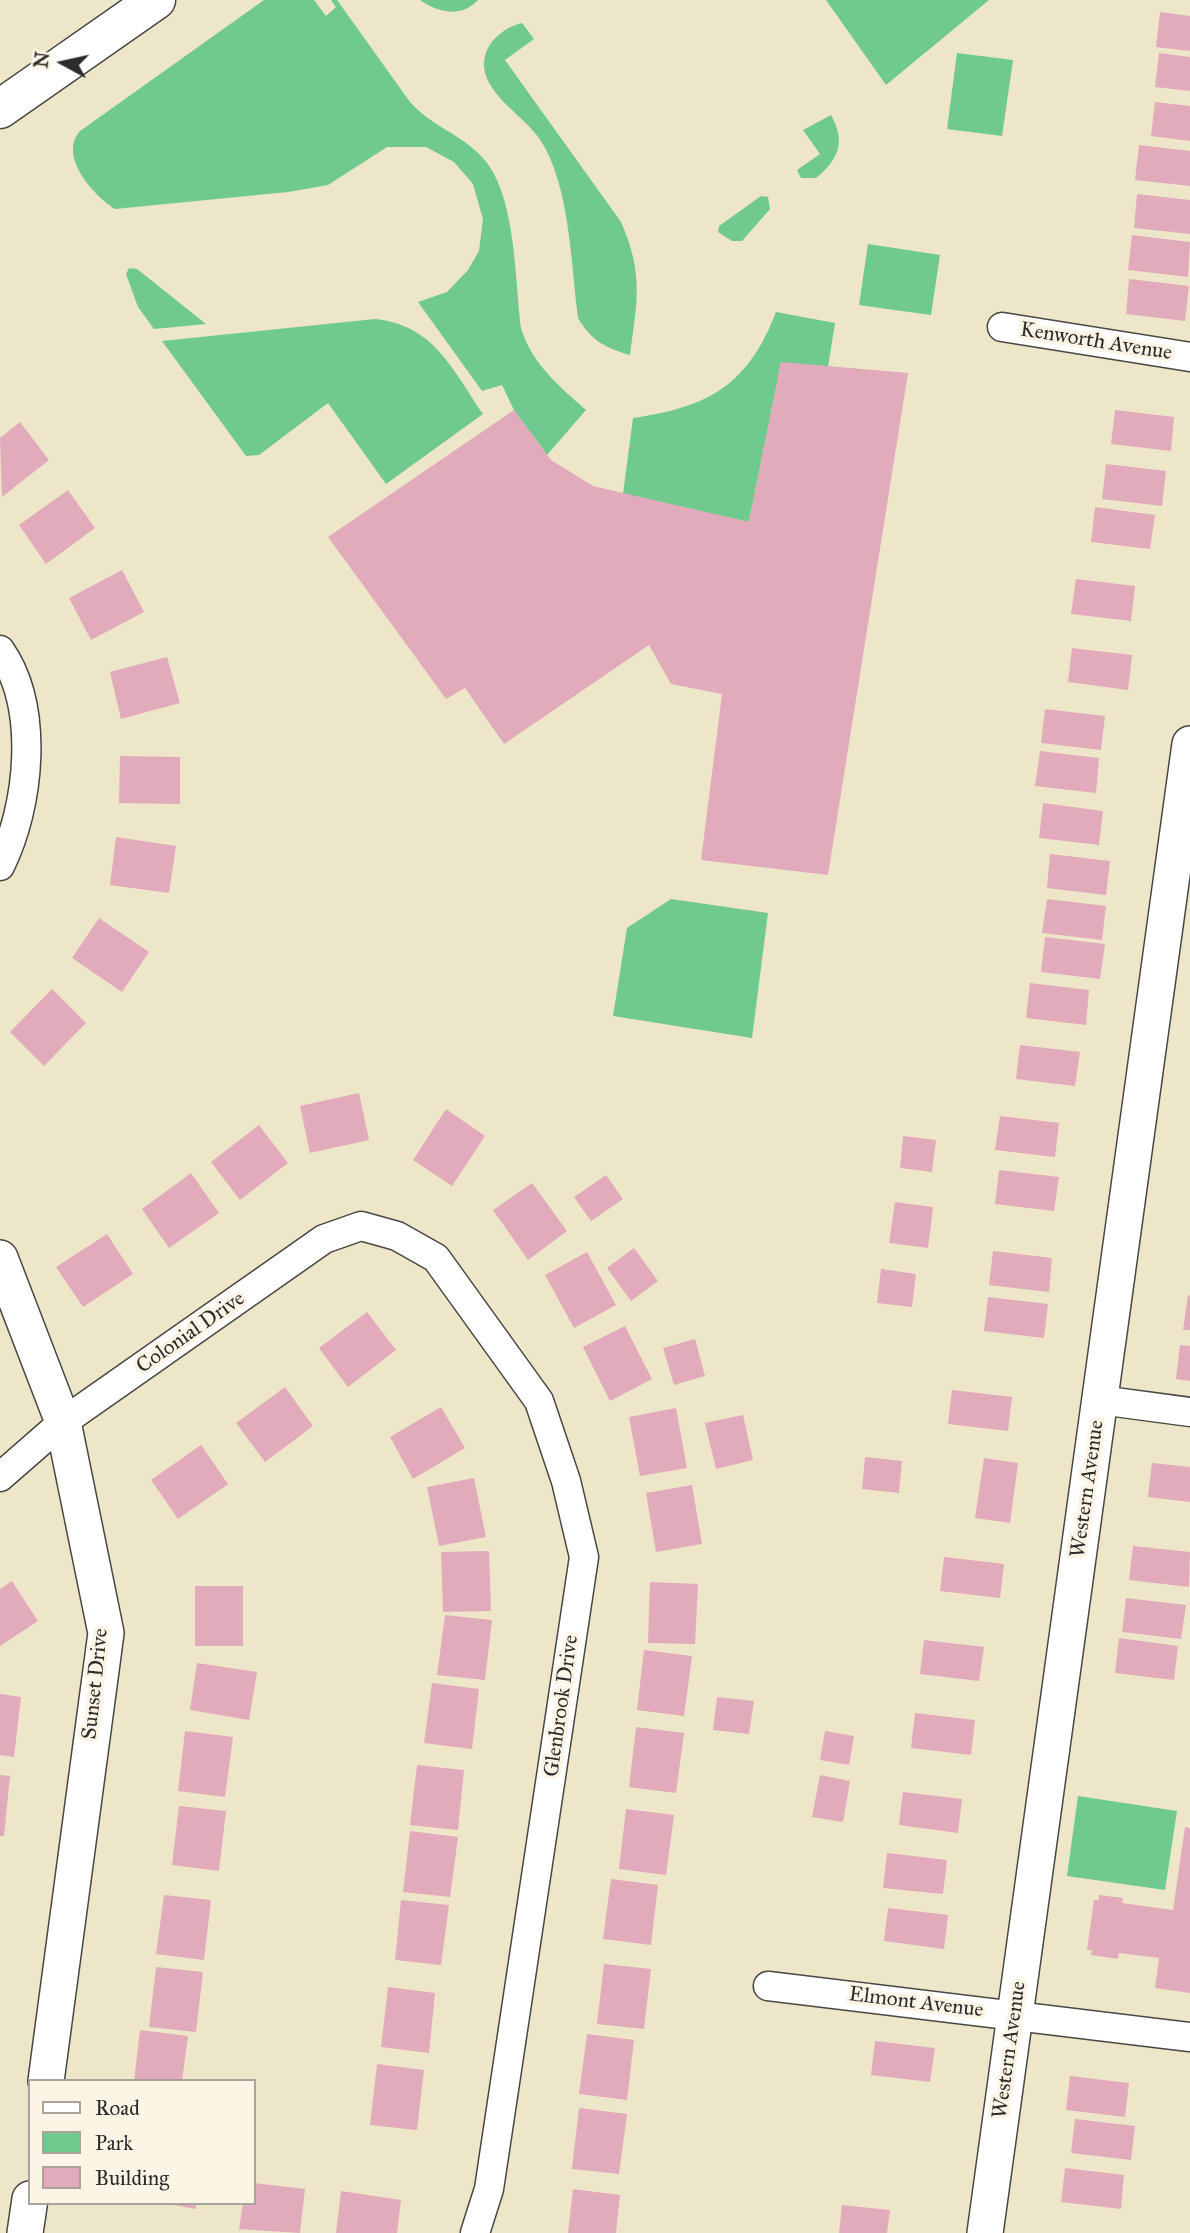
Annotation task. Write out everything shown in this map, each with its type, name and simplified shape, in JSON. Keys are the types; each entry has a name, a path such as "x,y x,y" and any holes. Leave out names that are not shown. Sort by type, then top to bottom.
{"main road":[{"path":"0,110 156,0"}],"street":[{"name":"Kenworth Avenue","path":"1002,327 1190,357"},
{"path":"0,649 7,660 27,718 24,788 0,866"},
{"name":"Western Avenue","path":"985,2233 1190,744"},
{"name":"Colonial Drive","path":"0,1477 63,1422 324,1240 360,1226 397,1236"},
{"name":"Glenbrook Drive","path":"397,1236 436,1258 539,1402 566,1481 584,1557 489,2189 475,2233"},
{"name":"Sunset Drive","path":"0,1258 63,1422 106,1633 46,2079"},
{"path":"1100,1400 1190,1412"},
{"name":"Elmont Avenue","path":"768,1986 1190,2036"},
{"path":"25,2233 29,2205"}],"green space":[{"path":"264,0 314,0 326,16 336,7 331,0 337,0 410,102 474,149 493,172 508,214 521,328 526,341 548,374 586,410 547,455 514,410 502,385 482,391 418,302 447,292 468,270 479,251 483,219 473,184 454,162 426,147 387,147 328,185 288,192 115,209 88,185 81,174 73,152 74,141 80,131"},
{"path":"420,0 478,0 464,9 450,12"},
{"path":"826,0 989,0 886,85"},
{"path":"522,23 534,39 505,60 621,222 628,240 637,288 630,355 600,342 578,318 568,226 551,160 534,132 499,97 487,78 485,58 491,44 501,33"},
{"path":"957,53 1013,60 1002,136 947,129"},
{"path":"831,115 839,142 835,157 816,178 801,178 797,170 820,154 803,130"},
{"path":"761,196 768,197 770,209 742,241 732,241 718,232 719,226"},
{"path":"868,244 940,255 931,315 859,305"},
{"path":"129,268 137,269 206,324 154,329 138,307 126,274"},
{"path":"776,312 835,323 828,367 781,363 749,522 623,494 633,418 683,407 722,388 753,358"},
{"path":"375,319 395,323 427,340 451,366 483,414 386,484 328,403 259,455 246,456 162,341"},
{"path":"671,899 768,913 752,1038 613,1016 627,928"},
{"path":"1078,1796 1177,1811 1165,1890 1067,1876"}],"building":[{"path":"1160,12 1190,16 1190,51 1156,47"},
{"path":"1159,53 1190,57 1190,91 1155,87"},
{"path":"1155,102 1190,106 1190,141 1151,136"},
{"path":"1139,145 1190,151 1190,186 1135,180"},
{"path":"1137,194 1190,200 1190,234 1134,228"},
{"path":"1132,235 1190,242 1188,277 1128,270"},
{"path":"1129,279 1189,286 1185,321 1126,314"},
{"path":"781,362 908,373 828,875 701,860 722,694 671,684 649,645 504,744 465,688 446,699 328,537 514,410 551,460 593,486 749,522"},
{"path":"1115,410 1174,417 1171,451 1111,444"},
{"path":"20,422 49,460 2,497 0,438"},
{"path":"1106,464 1166,471 1162,506 1102,499"},
{"path":"68,490 95,528 46,564 19,525"},
{"path":"1095,507 1155,515 1150,549 1091,542"},
{"path":"122,570 144,612 91,640 69,598"},
{"path":"1076,579 1135,586 1131,621 1071,614"},
{"path":"1072,648 1132,655 1128,690 1068,682"},
{"path":"167,657 180,703 121,719 110,672"},
{"path":"1045,709 1105,716 1101,750 1041,743"},
{"path":"1040,751 1099,758 1096,793 1035,786"},
{"path":"120,756 180,757 180,804 119,803"},
{"path":"1043,803 1103,811 1099,845 1039,838"},
{"path":"116,837 176,846 169,893 110,885"},
{"path":"1050,854 1110,861 1106,895 1047,888"},
{"path":"1047,899 1106,906 1102,940 1042,933"},
{"path":"99,918 149,952 122,992 72,958"},
{"path":"1045,937 1105,944 1100,979 1041,972"},
{"path":"1030,983 1089,990 1086,1025 1026,1018"},
{"path":"52,989 86,1023 44,1066 10,1032"},
{"path":"1020,1045 1080,1052 1075,1086 1016,1079"},
{"path":"359,1093 369,1140 310,1153 300,1106"},
{"path":"446,1109 485,1136 452,1186 413,1160"},
{"path":"1000,1116 1059,1123 1055,1157 995,1150"},
{"path":"259,1125 288,1163 240,1200 211,1162"},
{"path":"903,1136 936,1140 932,1172 900,1168"},
{"path":"999,1170 1059,1177 1054,1211 995,1204"},
{"path":"191,1173 219,1213 169,1248 142,1209"},
{"path":"606,1175 623,1199 591,1221 574,1197"},
{"path":"532,1183 567,1231 528,1260 493,1210"},
{"path":"895,1202 933,1207 928,1248 889,1243"},
{"path":"107,1234 133,1274 83,1307 56,1267"},
{"path":"634,1248 658,1281 631,1301 607,1268"},
{"path":"993,1251 1052,1258 1049,1292 989,1285"},
{"path":"587,1252 616,1305 574,1328 545,1275"},
{"path":"881,1269 916,1274 912,1307 877,1303"},
{"path":"1188,1295 1190,1330 1183,1330"},
{"path":"988,1297 1048,1304 1044,1338 984,1331"},
{"path":"367,1312 396,1350 348,1387 319,1348"},
{"path":"625,1326 652,1379 610,1401 583,1347"},
{"path":"695,1339 705,1376 674,1385 663,1348"},
{"path":"1180,1345 1190,1346 1190,1381 1176,1379"},
{"path":"285,1387 313,1426 265,1462 236,1423"},
{"path":"952,1390 1012,1397 1008,1431 948,1424"},
{"path":"441,1407 465,1448 413,1479 390,1437"},
{"path":"676,1408 687,1468 640,1476 629,1417"},
{"path":"743,1415 753,1460 716,1469 705,1423"},
{"path":"201,1445 228,1484 178,1519 151,1480"},
{"path":"865,1457 902,1461 899,1493 862,1489"},
{"path":"984,1458 1018,1463 1010,1523 975,1518"},
{"path":"1152,1463 1190,1467 1190,1502 1148,1497"},
{"path":"474,1478 486,1537 439,1546 427,1487"},
{"path":"692,1485 702,1544 656,1552 646,1493"},
{"path":"1133,1546 1190,1552 1189,1587 1129,1580"},
{"path":"489,1551 491,1611 443,1612 441,1552"},
{"path":"944,1557 1004,1564 1000,1598 940,1591"},
{"path":"12,1581 38,1621 0,1646 0,1589"},
{"path":"650,1582 698,1584 695,1644 648,1643"},
{"path":"195,1586 243,1586 243,1646 195,1646"},
{"path":"1126,1598 1186,1605 1181,1639 1122,1632"},
{"path":"445,1615 492,1620 485,1680 437,1675"},
{"path":"1119,1638 1178,1646 1174,1680 1115,1673"},
{"path":"924,1640 984,1647 979,1681 920,1674"},
{"path":"644,1650 692,1656 684,1716 637,1710"},
{"path":"197,1663 257,1672 249,1720 190,1710"},
{"path":"432,1683 479,1689 472,1749 424,1743"},
{"path":"0,1694 21,1697 14,1757 0,1755"},
{"path":"717,1697 754,1701 749,1734 713,1730"},
{"path":"915,1713 975,1720 971,1755 911,1748"},
{"path":"636,1727 684,1733 676,1793 629,1787"},
{"path":"185,1731 233,1737 225,1797 178,1791"},
{"path":"825,1731 854,1736 849,1765 820,1760"},
{"path":"417,1765 464,1770 458,1830 410,1825"},
{"path":"0,1775 10,1776 4,1836 0,1836"},
{"path":"820,1775 850,1781 843,1822 812,1817"},
{"path":"903,1792 962,1799 958,1833 899,1825"},
{"path":"179,1806 226,1811 219,1871 172,1865"},
{"path":"626,1809 674,1815 666,1875 619,1869"},
{"path":"1185,1827 1190,1828 1190,1993 1155,1988 1159,1958 1119,1953 1118,1959 1091,1955 1092,1950 1087,1950 1094,1900 1099,1900 1099,1895 1123,1898 1122,1903 1173,1910"},
{"path":"410,1831 458,1837 450,1897 403,1892"},
{"path":"887,1853 947,1860 943,1894 883,1888"},
{"path":"611,1879 658,1885 651,1945 603,1939"},
{"path":"164,1895 211,1900 204,1960 156,1954"},
{"path":"401,1900 449,1905 441,1965 395,1960"},
{"path":"888,1908 948,1915 944,1949 884,1941"},
{"path":"604,1964 651,1969 644,2029 597,2024"},
{"path":"156,1967 203,1972 196,2032 149,2027"},
{"path":"388,1987 435,1993 429,2053 381,2047"},
{"path":"140,2030 188,2036 182,2079 134,2079"},
{"path":"587,2034 634,2040 627,2100 579,2094"},
{"path":"875,2041 935,2048 930,2082 871,2075"},
{"path":"377,2064 424,2070 417,2130 370,2125"},
{"path":"1070,2076 1129,2083 1125,2117 1066,2110"},
{"path":"579,2108 627,2114 619,2174 572,2169"},
{"path":"1075,2119 1135,2126 1131,2160 1071,2153"},
{"path":"1065,2168 1124,2175 1121,2209 1061,2202"},
{"path":"256,2183 305,2189 300,2233 239,2229 243,2205 256,2205"},
{"path":"573,2189 620,2195 616,2233 568,2233"},
{"path":"341,2191 401,2200 397,2233 336,2233"},
{"path":"174,2205 196,2205 196,2209"},
{"path":"842,2205 890,2210 887,2233 839,2233"}]}
